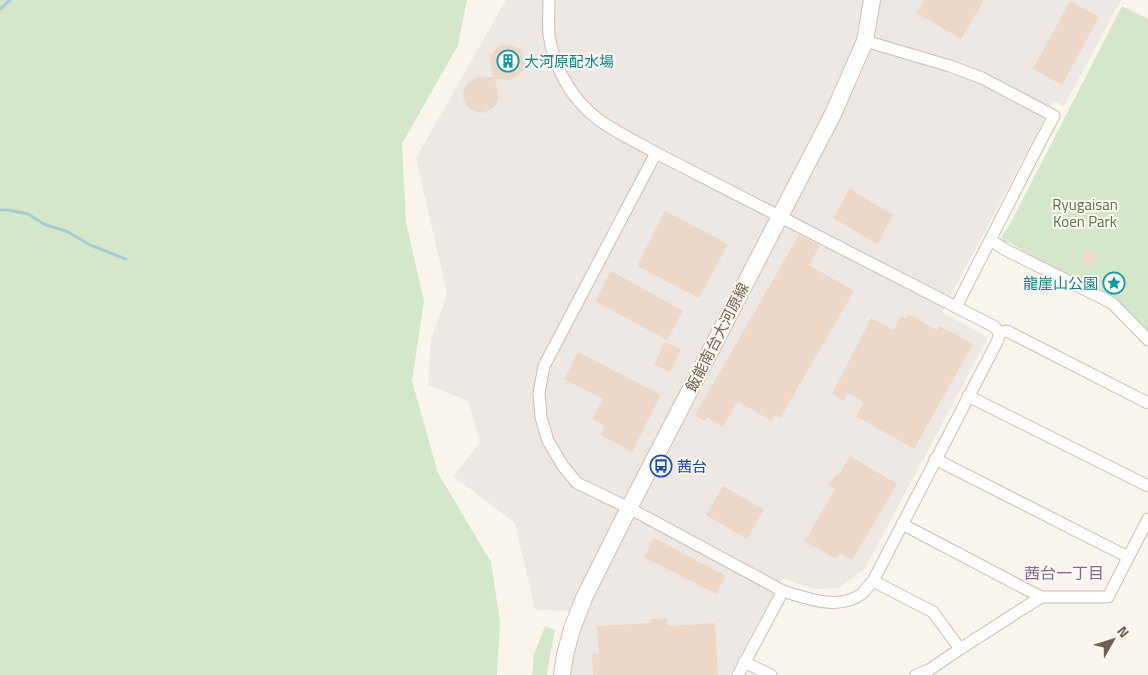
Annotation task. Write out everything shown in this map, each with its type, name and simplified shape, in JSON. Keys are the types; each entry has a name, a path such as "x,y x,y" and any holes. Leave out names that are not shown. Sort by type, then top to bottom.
{"street":[{"path":"548,0 549,35 555,60 565,82 581,105 598,120 656,153 995,327 999,333 998,340 873,581 862,593 847,601 830,603 808,599 783,591 578,482 563,466 548,440 540,417 539,393 544,366 656,153"},
{"name":"飯能南台大河原線","path":"562,675 572,629 584,598 833,114 864,41 872,0"},
{"path":"864,41 950,66 982,78 1054,116 956,307"},
{"path":"990,240 1006,250 1112,303 1148,340"},
{"path":"999,333 1007,331 1148,404"},
{"path":"968,396 1148,486"},
{"path":"935,460 1128,557"},
{"path":"902,524 1041,596 1108,597 1148,519"},
{"path":"873,581 933,612 960,649"},
{"path":"738,675 783,591"},
{"path":"916,675 929,670 1041,596"},
{"path":"744,662 771,675"}],"shaded area":[{"path":"506,0 1121,0 1064,106 1054,101 942,312 988,338 864,570 838,588 813,589 783,578 730,675 566,675 581,611 535,610 515,523 453,476 480,443 468,401 428,385 431,339 447,294 416,158"}],"green space":[{"path":"0,0 467,0 458,45 402,144 406,222 424,301 412,381 438,473 491,562 500,622 497,675 0,675"},
{"name":"Ryugaisan Koen Park","path":"1122,6 1148,19 1148,332 1095,290 1010,243 1003,242 1001,237 1009,226"},
{"path":"545,626 555,630 547,675 532,675 534,654"}],"building":[{"path":"924,0 984,0 961,39 917,13"},
{"path":"1070,1 1099,17 1062,85 1033,69"},
{"path":"510,45 521,50 525,60 523,71 515,78 509,80 495,79 498,99 493,108 483,113 472,110 464,101 464,89 472,80 493,77 490,62 491,56 498,47"},
{"path":"850,189 893,215 877,244 833,218"},
{"path":"665,211 728,244 699,298 637,266"},
{"path":"799,235 820,246 809,265 854,291 780,418 774,415 771,421 738,401 723,427 707,417 705,421 695,415"},
{"path":"1086,250 1097,255 1091,267 1080,262"},
{"path":"611,271 683,311 667,340 595,301"},
{"path":"908,314 937,330 940,326 973,344 914,449 856,416 864,402 848,393 844,401 832,394 871,318 894,330 901,316 906,319"},
{"path":"665,342 681,349 670,372 654,364"},
{"path":"578,352 661,395 632,452 601,435 605,426 592,419 603,399 564,379"},
{"path":"850,456 897,484 852,560 840,553 836,559 805,541 835,489 829,485 836,474 838,476"},
{"path":"723,486 764,510 747,539 706,515"},
{"path":"654,538 726,576 716,594 644,557"},
{"path":"667,618 668,626 715,623 718,675 593,675 592,654 599,654 597,626 651,623 650,619"}],"waterway":[{"path":"0,9 10,0"},
{"path":"0,210 28,214 44,224 68,232 90,245 126,259"}],"place":[{"name":"大河原配水場","path":"508,61"},
{"name":"龍崖山公園","path":"1114,283"},
{"name":"茜台","path":"661,466"}],"district":[{"name":"茜台一丁目","path":"1064,573"}]}
